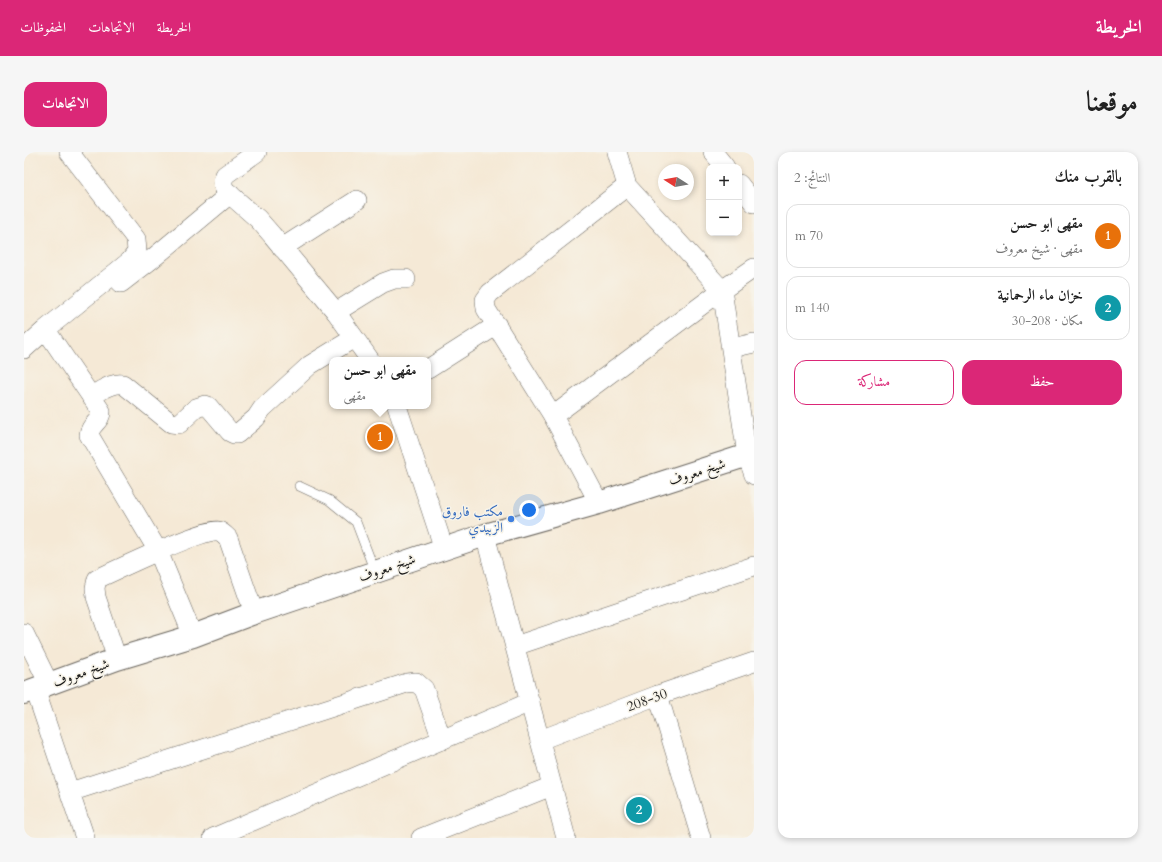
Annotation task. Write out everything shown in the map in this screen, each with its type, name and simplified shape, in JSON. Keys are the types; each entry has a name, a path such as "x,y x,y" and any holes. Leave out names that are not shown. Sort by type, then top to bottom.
{"street":[{"path":"24,349 45,330 130,261 137,252 136,239 69,152"},
{"path":"256,152 225,175 223,186 258,219 336,312 368,357"},
{"path":"617,152 627,186 722,290 752,461"},
{"path":"712,152 722,164"},
{"path":"599,503 553,416 486,309 486,300 490,293 627,186"},
{"path":"742,188 754,203"},
{"path":"24,359 37,345 152,259 230,194"},
{"path":"282,248 357,200"},
{"path":"553,416 722,290 754,268"},
{"path":"336,312 383,283 394,278 406,279"},
{"path":"431,367 497,326"},
{"path":"50,336 101,411 102,414 90,430 89,435 158,552 193,636"},
{"path":"91,396 118,383 123,384 171,423 176,425 196,408 205,405 208,406 230,432 237,434 256,418 262,409 310,365 354,338"},
{"path":"732,348 754,343"},
{"path":"398,409 444,549"},
{"name":"شیخ معروف","path":"36,689 118,659 193,636 254,613 485,535 752,461"},
{"path":"118,659 96,597 95,588 97,579 207,531 218,531 228,538 254,613"},
{"path":"485,535 566,838"},
{"path":"515,646 754,566"},
{"path":"24,633 36,689 85,838"},
{"name":"208-30","path":"540,740 658,695 754,662"},
{"path":"70,792 407,683 416,682 424,689 442,740"},
{"path":"658,695 701,838"},
{"path":"213,838 530,702"},
{"path":"421,838 552,786"}],"lane":[{"path":"299,486 329,500 356,522 375,572"}],"place":[{"name":"مقهى ابو حسن","path":"380,437"},
{"name":"مكتب فاروق الزبيدي","path":"511,519"},
{"name":"خزان ماء الرحمانية","path":"639,810"}]}
